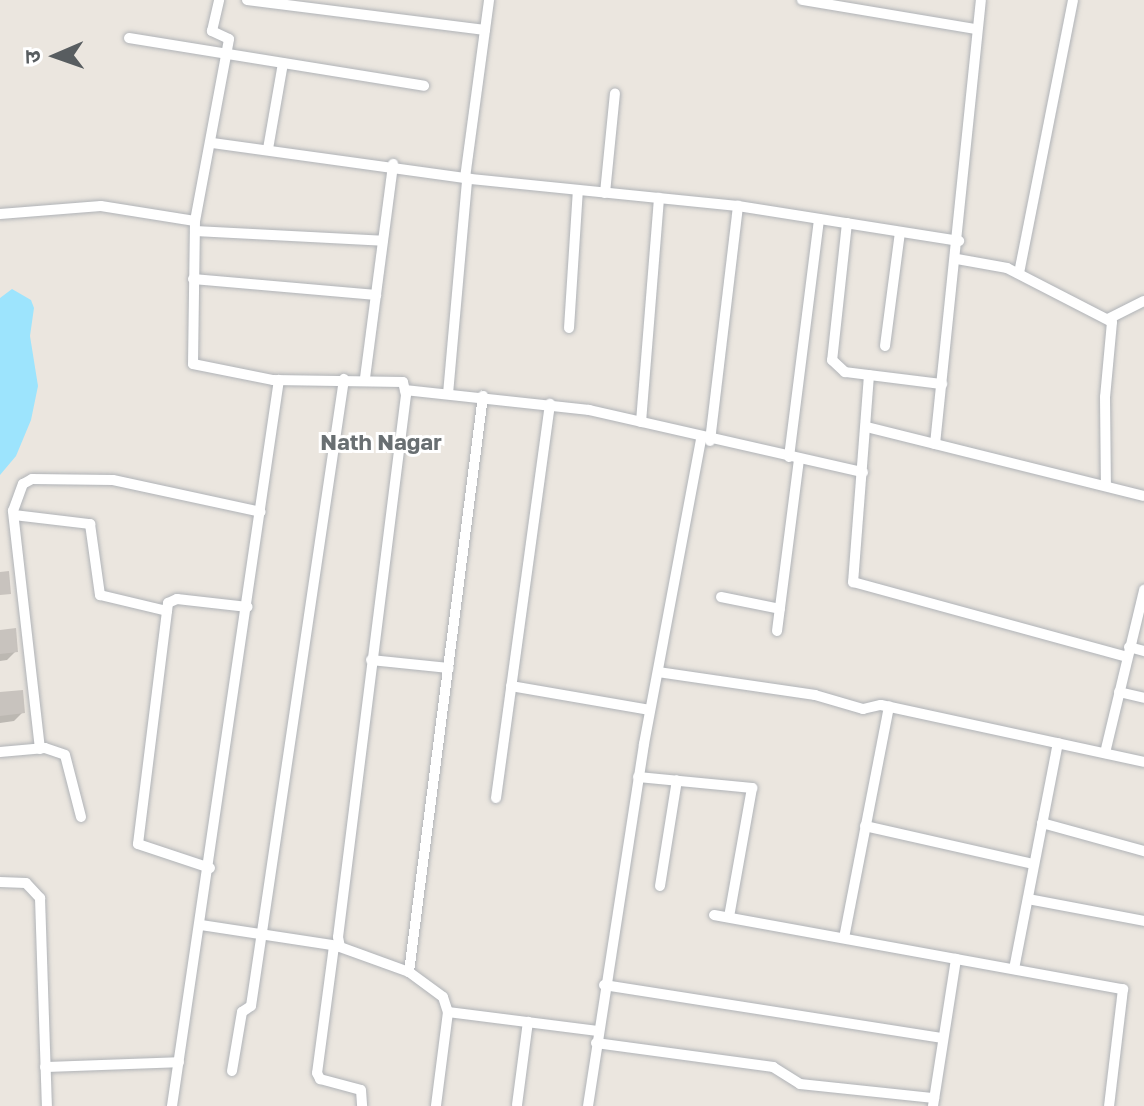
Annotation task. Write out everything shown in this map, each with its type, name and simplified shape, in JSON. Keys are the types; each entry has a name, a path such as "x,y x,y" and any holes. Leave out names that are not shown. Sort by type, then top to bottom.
{"street":[{"path":"219,0 212,31 229,39 195,226 193,364 279,380 365,378 403,382 405,390 337,946 317,1073 320,1079 361,1090 362,1106"},
{"path":"247,0 485,30"},
{"path":"448,394 466,178 489,0"},
{"path":"802,0 976,29"},
{"path":"935,444 959,241 981,0"},
{"path":"1019,273 1073,0"},
{"path":"129,38 424,86"},
{"path":"268,149 283,63"},
{"path":"605,193 615,93"},
{"path":"212,143 393,164 466,178 738,206 959,241"},
{"path":"365,378 393,164"},
{"path":"569,328 578,190"},
{"path":"641,422 659,198"},
{"path":"0,214 101,206 195,226 383,241"},
{"path":"588,1106 638,777 706,440 738,206"},
{"path":"777,631 819,219"},
{"path":"847,223 832,360 845,372 942,384"},
{"path":"885,346 900,232"},
{"path":"957,259 1019,273 1108,319 1114,329 1105,397 1106,486"},
{"path":"193,279 376,295"},
{"path":"1108,319 1144,301"},
{"path":"869,375 853,575 859,587 1128,652 1144,651"},
{"path":"232,1071 242,1012 251,1006 344,379"},
{"path":"172,1106 210,868 279,380"},
{"path":"405,390 550,404 863,472"},
{"path":"409,972 483,396"},
{"path":"496,798 550,404"},
{"path":"867,427 1144,496"},
{"path":"40,749 14,515 17,494 32,479 128,482 261,512"},
{"path":"14,515 90,524 100,595 167,611"},
{"path":"1105,753 1144,590"},
{"path":"721,597 780,609"},
{"path":"210,868 138,844 167,611 171,599 248,607"},
{"path":"371,660 449,668"},
{"path":"658,672 815,695 863,709 889,706 1144,762"},
{"path":"511,686 650,710"},
{"path":"1119,692 1144,698"},
{"path":"844,938 889,706"},
{"path":"1014,969 1058,743"},
{"path":"0,752 40,749 65,755 81,817"},
{"path":"638,777 752,788 729,917"},
{"path":"660,886 677,780"},
{"path":"1042,823 1144,851"},
{"path":"865,826 1034,864"},
{"path":"0,882 26,883 40,898 47,1106"},
{"path":"1028,899 1144,921"},
{"path":"714,915 1123,989 1109,1106"},
{"path":"201,925 337,946 409,972 443,997 448,1012 436,1106"},
{"path":"596,1043 773,1067 800,1084 934,1102 956,959"},
{"path":"604,985 943,1038"},
{"path":"448,1012 598,1031"},
{"path":"517,1105 528,1022"},
{"path":"45,1067 179,1062"}],"water":[{"path":"12,289 31,300 34,308 30,336 38,386 31,420 16,456 0,475 0,298"}],"building":[{"path":"9,571 11,594 0,595 0,572"},
{"path":"16,628 18,652 0,654 0,630"},
{"path":"23,690 25,713 0,716 0,692"}],"district":[{"name":"Nath Nagar","path":"381,442"}]}
